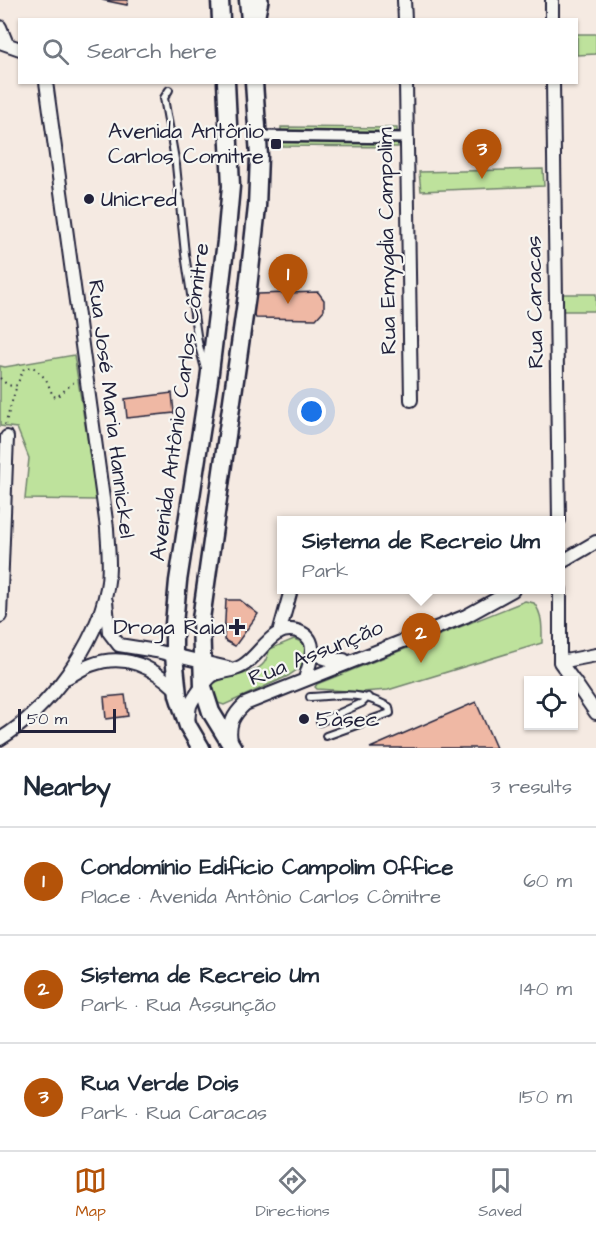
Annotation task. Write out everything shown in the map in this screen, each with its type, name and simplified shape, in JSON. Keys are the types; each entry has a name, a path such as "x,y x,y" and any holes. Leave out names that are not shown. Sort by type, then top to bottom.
{"main road":[{"path":"220,0 221,18"},
{"path":"248,0 250,18"},
{"name":"Avenida Antônio Carlos Cômitre","path":"201,748 188,726 177,690 174,624 178,581 209,380 231,186 226,84"},
{"path":"233,748 211,712 203,687 201,619 248,288 257,207 258,136 254,84"}],"street":[{"path":"256,18 260,0"},
{"path":"404,0 405,18"},
{"path":"552,0 552,18"},
{"path":"0,27 9,45"},
{"name":"Rua José Maria Hannickel","path":"0,739 27,719 65,678 79,658 93,629 107,590 110,570 107,528 46,84"},
{"name":"Rua Emygdia Campolim","path":"406,84 405,138 411,400"},
{"name":"Rua Caracas","path":"553,84 559,516"},
{"path":"258,136 405,138"},
{"path":"0,616 7,437"},
{"path":"565,561 596,542"},
{"path":"107,590 106,607 109,632 119,645 126,648 156,651 232,669"},
{"path":"279,633 290,594"},
{"name":"Rua Assunção","path":"233,748 230,727 234,716 244,704 466,616 506,594"},
{"path":"560,594 560,662 570,676"},
{"path":"188,726 190,705 205,681 214,675 242,666 270,638 279,633 293,629 305,634 311,642 312,650 305,679"},
{"path":"312,650 327,660 354,660"},
{"path":"560,662 596,655"},
{"path":"65,678 92,664 132,662 145,665 158,672 177,690"},
{"path":"578,688 596,713"}],"lane":[{"path":"169,90 164,98 176,165 189,284 198,342 209,380"},
{"path":"310,697 357,695 368,697 389,707 390,713 326,736"},
{"path":"320,722 362,703 368,697"}],"path":[{"path":"7,437 5,419 24,368 33,367 46,379 53,396 57,397 86,371"},
{"path":"0,378 15,393"},
{"path":"8,384 17,385"}],"green space":[{"path":"578,34 596,34 596,54 578,55"},
{"path":"281,127 397,128 398,147 281,146"},
{"path":"543,169 544,186 421,191 419,172"},
{"path":"562,294 596,294 596,311 561,311"},
{"path":"74,355 97,500 25,499 29,458 17,428 0,426 0,366"},
{"path":"525,601 534,603 539,612 542,643 388,690 362,692 315,687 317,684"},
{"path":"294,639 304,643 307,655 301,667 288,676 224,705 212,701 211,685 259,668 270,649"}],"building":[{"path":"102,0 128,0 127,5"},
{"path":"318,292 324,300 324,310 316,319 256,318 251,309 254,298 258,294"},
{"path":"172,393 174,413 127,418 125,399"},
{"name":"Droga Raia","path":"226,600 240,600 258,614 235,646 224,640"},
{"path":"125,695 128,716 106,719 104,697"},
{"path":"476,702 496,748 370,748"}],"place":[{"name":"Avenida Antônio Carlos Comitre","path":"276,144"},
{"name":"Rua Verde Dois","path":"482,179"},
{"name":"Unicred","path":"89,199"},
{"name":"Condomínio Edifício Campolim Office","path":"288,304"},
{"name":"Droga Raia","path":"237,627"},
{"name":"Sistema de Recreio Um","path":"421,663"},
{"name":"5àsec","path":"304,719"}]}
